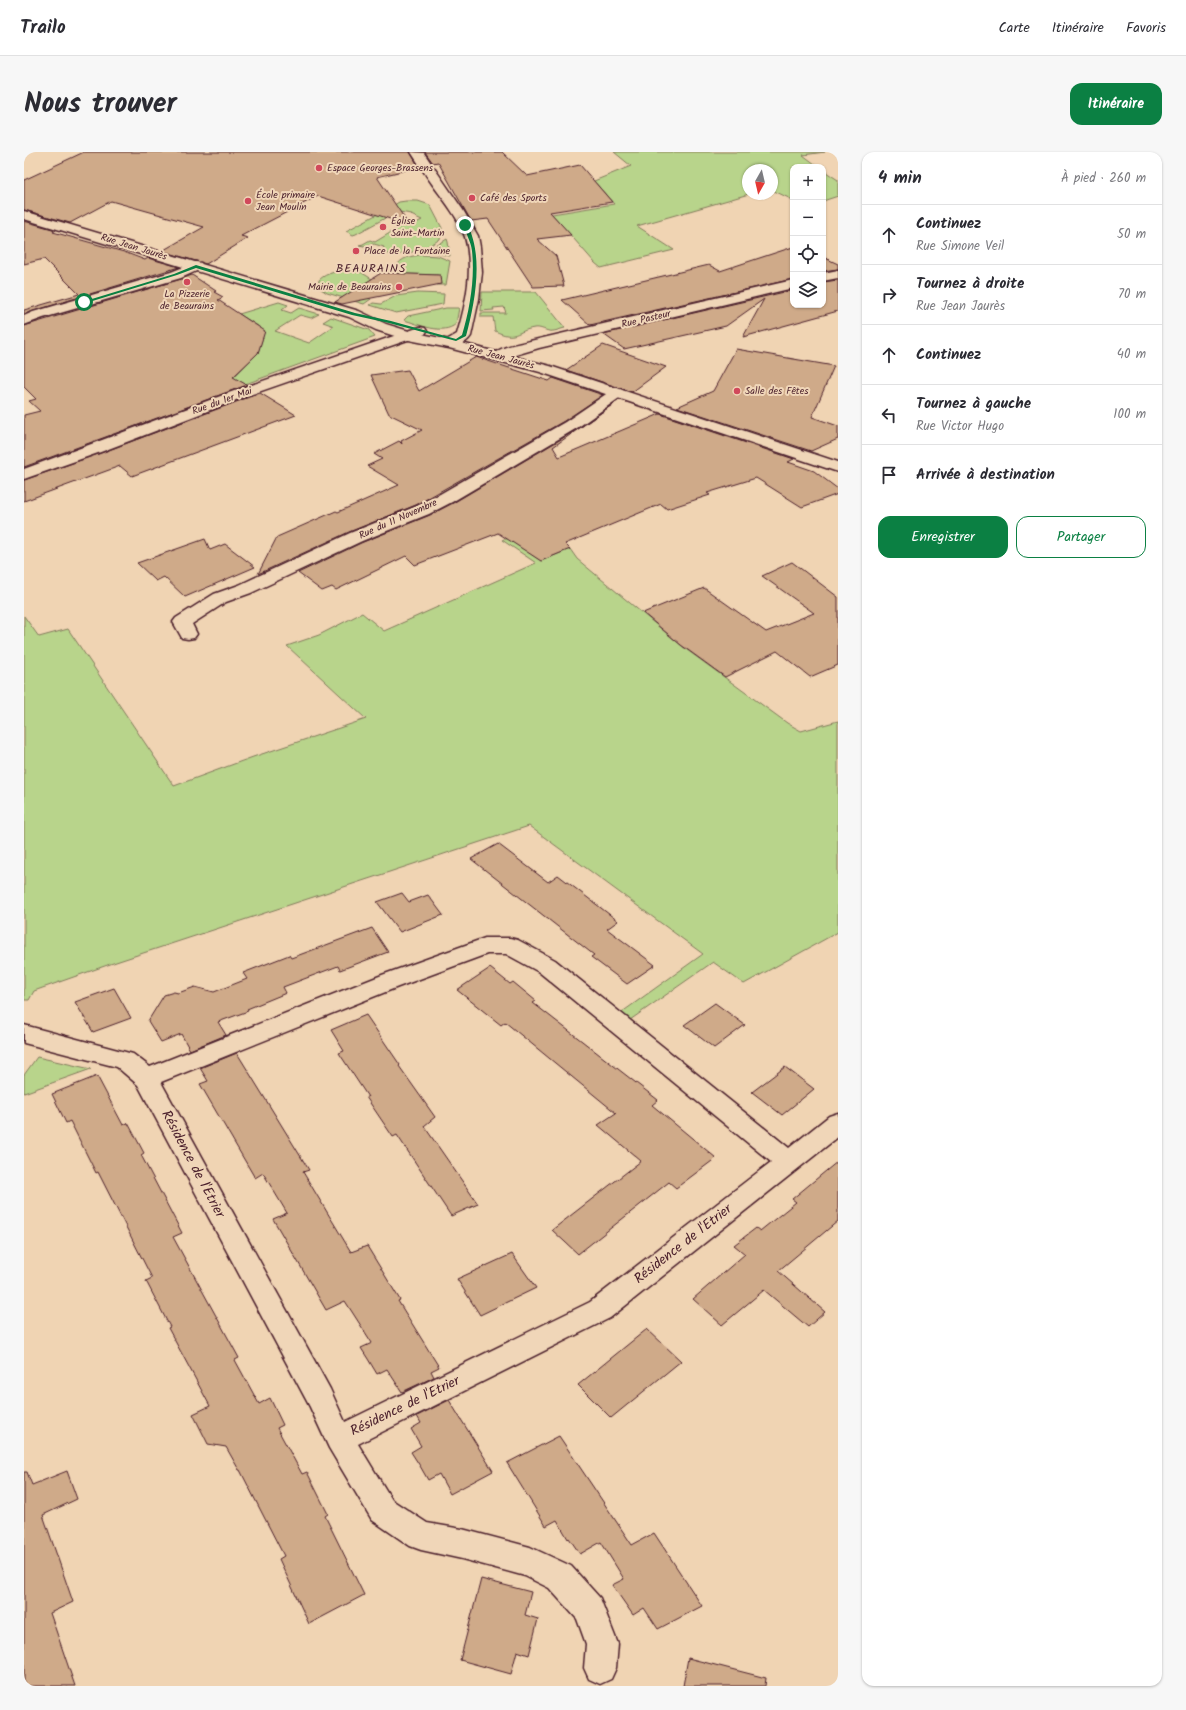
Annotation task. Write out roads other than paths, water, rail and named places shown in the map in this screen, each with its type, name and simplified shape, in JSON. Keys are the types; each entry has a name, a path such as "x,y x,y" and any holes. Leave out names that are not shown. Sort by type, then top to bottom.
{"street":[{"path":"416,152 471,236 475,259 475,273 468,323 464,336 453,342"},
{"name":"Rue Jean Jaurès","path":"24,215 354,314 381,327 414,333 503,354 838,467"},
{"path":"24,321 38,315 176,275 196,266"},
{"path":"826,276 838,274"},
{"name":"Rue Pasteur","path":"503,354 790,285"},
{"name":"Rue du 1er Mai","path":"24,474 92,450 239,394 414,333"},
{"name":"Rue du 11 Novembre","path":"188,634 182,622 220,598 245,589 356,537 423,510 571,425 617,392"},
{"path":"146,1078 390,981 485,946 510,946 546,966 789,1162"},
{"name":"Résidence de l'Etrier","path":"24,1034 125,1060 146,1078 316,1391 339,1439 600,1310 838,1123"},
{"path":"339,1439 382,1510 422,1536 462,1544 530,1562 560,1577 589,1609 602,1644 600,1668"}],"place":[{"name":"Espace Georges-Brassens","path":"319,168"},
{"name":"Café des Sports","path":"472,198"},
{"name":"École primaire Jean Moulin","path":"248,201"},
{"name":"Église Saint-Martin","path":"383,227"},
{"name":"Place de la Fontaine","path":"356,251"},
{"name":"La Pizzerie de Beaurains","path":"187,282"},
{"name":"Mairie de Beaurains","path":"399,287"},
{"name":"Salle des Fêtes","path":"737,391"}],"district":[{"name":"BEAURAINS","path":"371,268"}]}
